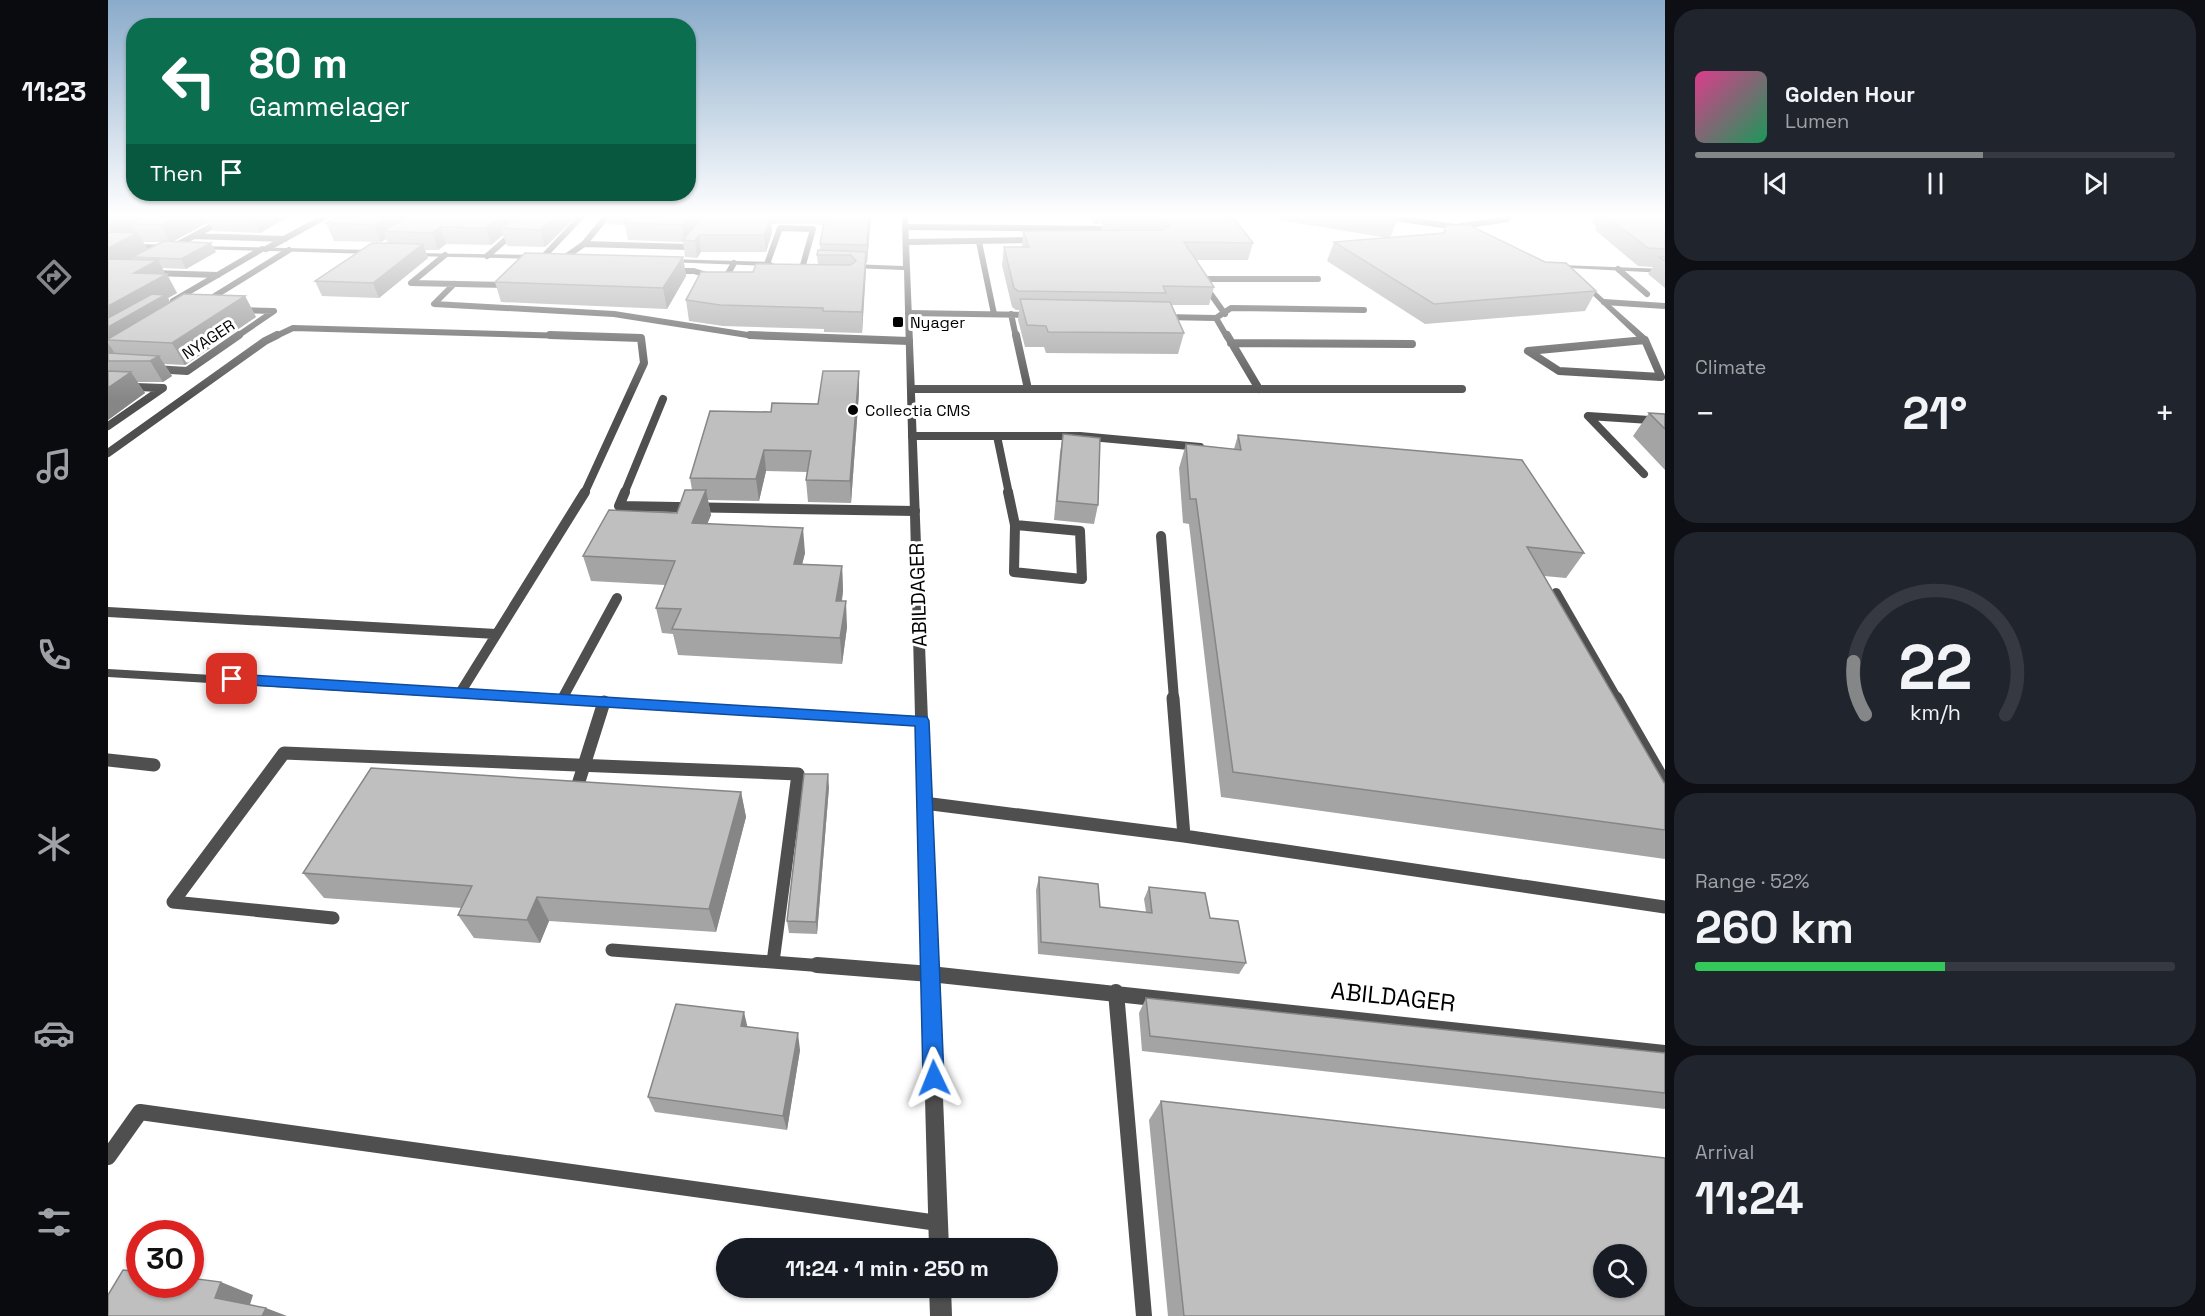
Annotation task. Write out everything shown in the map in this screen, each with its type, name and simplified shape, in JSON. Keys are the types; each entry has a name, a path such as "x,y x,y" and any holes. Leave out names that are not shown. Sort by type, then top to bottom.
{"street":[{"name":"ABILDAGER","path":"907,277 939,1238"},
{"path":"1573,277 1645,340"},
{"path":"108,673 922,721"},
{"path":"940,1298 941,1316"}],"lane":[{"path":"168,304 214,277"},
{"name":"NYAGER","path":"206,309 194,308 244,277"},
{"path":"418,277 411,283 506,285 512,279"},
{"path":"986,277 994,314"},
{"path":"1628,277 1647,294"},
{"path":"1225,314 1200,279 1318,279"},
{"path":"454,284 434,304 614,314 754,336 909,341"},
{"path":"1604,302 1665,306"},
{"path":"1159,317 1216,318 1231,308 1364,310"},
{"name":"NYAGER","path":"142,369 187,371 274,312 229,310"},
{"path":"908,313 1045,315"},
{"path":"1011,314 1028,389"},
{"path":"1216,318 1259,389"},
{"path":"108,453 265,341 293,328 641,338 644,363 590,485 460,693"},
{"path":"1645,340 1661,377 1559,371 1528,351 1634,341 1645,340"},
{"path":"1231,343 1412,344"},
{"path":"108,386 163,388 108,426"},
{"path":"911,388 1462,389"},
{"path":"663,399 619,506 915,511"},
{"path":"1644,474 1588,416 1665,421"},
{"path":"912,436 1080,436 1209,448"},
{"path":"997,436 1015,525 1014,572 1082,579 1080,531 1015,525"},
{"path":"1161,536 1184,836"},
{"path":"1556,593 1665,783"},
{"path":"562,699 617,598"},
{"path":"108,612 496,634"},
{"path":"573,797 604,702"},
{"path":"333,918 173,902 284,753 798,774 773,962"},
{"path":"108,760 154,765"},
{"path":"924,803 1184,836 1665,907"},
{"path":"612,950 930,974"},
{"name":"ABILDAGER","path":"930,974 1116,992 1665,1053"},
{"path":"1116,992 1144,1316"},
{"path":"108,1157 140,1112 938,1223"}],"building":[{"path":"108,277 161,277 108,306"},
{"path":"320,277 380,277 373,283 315,281"},
{"path":"500,277 670,277 663,288 495,282"},
{"path":"698,277 864,277 862,312 823,311 823,308 720,305 686,300"},
{"path":"1011,277 1208,277 1214,287 1163,286 1166,293 1018,291 1014,288"},
{"path":"1391,277 1581,277 1596,291 1434,304"},
{"path":"152,294 165,295 108,327 108,318"},
{"path":"184,294 245,296 172,343 108,340 108,339"},
{"path":"1020,299 1170,302 1184,333 1048,332 1046,326 1027,325"},
{"path":"108,353 159,356 150,361 108,361"},
{"path":"108,371 131,372 108,388"},
{"path":"823,371 859,371 850,481 806,480 811,451 764,450 756,479 690,478 710,411 771,412 772,403 818,404"},
{"path":"1649,413 1665,414 1665,429"},
{"path":"1063,434 1100,438 1098,505 1057,501"},
{"path":"1238,435 1522,460 1584,553 1527,547 1665,784 1665,830 1233,772 1196,499 1190,499 1186,444 1241,450"},
{"path":"685,490 706,490 692,523 803,528 794,564 842,566 836,601 846,601 840,638 672,629 681,609 656,608 675,561 583,556 609,510 677,513"},
{"path":"371,768 741,792 709,909 537,897 527,920 458,915 472,886 303,873"},
{"path":"804,774 828,774 816,922 787,921"},
{"path":"1039,877 1098,884 1100,907 1152,913 1149,887 1205,893 1210,918 1238,921 1246,963 1041,942"},
{"path":"1146,998 1665,1053 1665,1093 1150,1036"},
{"path":"676,1004 744,1012 741,1026 798,1033 783,1116 648,1097"},
{"path":"1161,1101 1665,1158 1665,1316 1184,1316"},
{"path":"123,1270 126,1270 126,1298 204,1298 204,1280 221,1282 215,1298 266,1308 262,1316 108,1316 108,1295"}],"place":[{"name":"Nyager","path":"898,322"},
{"name":"Collectia CMS","path":"853,410"}],"route":[{"path":"232,679 922,721 934,1078"}]}
